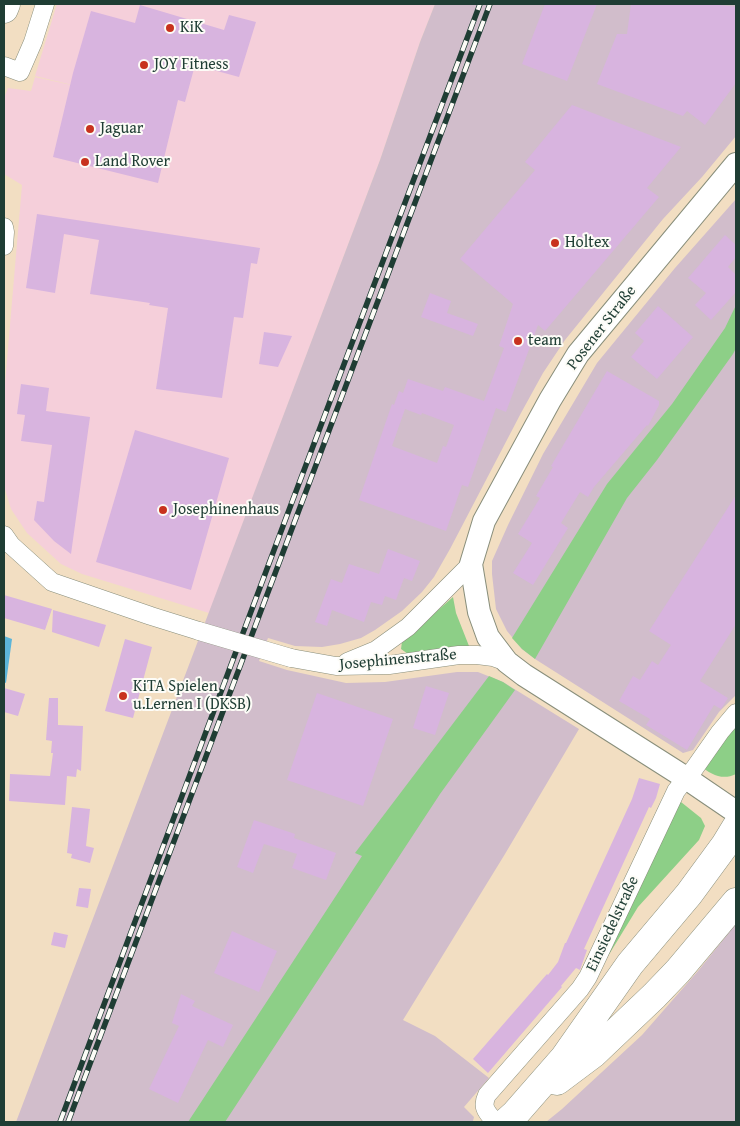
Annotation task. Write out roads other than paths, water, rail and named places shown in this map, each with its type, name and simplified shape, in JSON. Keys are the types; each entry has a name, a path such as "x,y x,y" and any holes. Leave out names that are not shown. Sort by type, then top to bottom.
{"main road":[{"path":"4,9 6,4"},
{"name":"Einsiedelstraße","path":"505,1120 564,1058 630,964 689,894 736,827"},
{"path":"557,1082 583,1045 639,980 736,857"},
{"path":"505,1120 538,1098 593,1054 678,971 736,902"}],"street":[{"path":"4,66 20,72 33,42 45,4"},
{"name":"Posener Straße","path":"516,668 488,637 479,612 471,564 484,521 550,400 578,354 736,164"},
{"path":"4,227 4,246"},
{"name":"Josephinenstraße","path":"6,543 52,582 150,616 291,658 336,666 388,665 459,655 493,657 516,668 736,812"},
{"name":"Posener Straße","path":"336,666 376,650 408,627 471,564"},
{"name":"Einsiedelstraße","path":"505,1120 484,1108 487,1095 580,989 588,977 676,791 736,713"}],"water":[{"path":"4,636 12,639 6,683 4,682"}],"railway":[{"path":"60,1122 480,4"},
{"path":"68,1122 490,4"}],"place":[{"name":"KiK","path":"170,28"},
{"name":"JOY Fitness","path":"144,65"},
{"name":"Jaguar","path":"90,129"},
{"name":"Land Rover","path":"85,162"},
{"name":"Holtex","path":"555,243"},
{"name":"team","path":"518,341"},
{"name":"Josephinenhaus","path":"163,510"},
{"name":"KiTA Spielen u.Lernen I (DKSB)","path":"123,696"}]}
